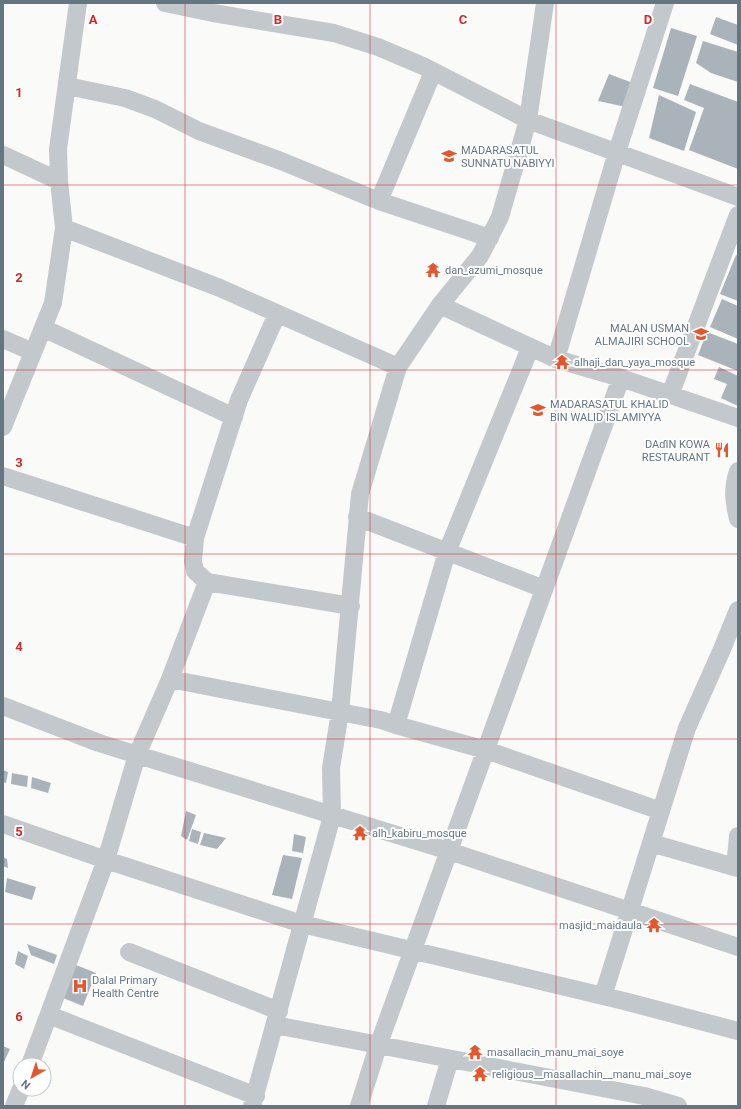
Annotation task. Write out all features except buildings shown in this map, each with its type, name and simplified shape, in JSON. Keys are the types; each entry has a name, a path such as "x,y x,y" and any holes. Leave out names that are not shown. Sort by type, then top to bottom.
{"street":[{"path":"3,427 32,352 54,304 64,228 59,181 58,149 78,3"},
{"path":"165,3 213,13 334,33 378,47 433,72 528,120 738,197"},
{"path":"49,1015 254,1101 332,816 331,768 340,712 351,606 360,494 398,367 440,305 480,256 500,217 528,120 545,3"},
{"path":"556,359 617,152 665,3"},
{"path":"379,201 433,72"},
{"path":"67,86 125,98 154,109 199,131 281,161 379,201 490,238"},
{"path":"3,155 59,181"},
{"path":"670,395 738,215"},
{"path":"64,228 220,288 398,367"},
{"path":"440,305 556,359 621,378 738,418"},
{"path":"277,314 239,400 195,538 193,561 195,571 207,582 351,606"},
{"path":"43,328 234,417"},
{"path":"3,339 32,352"},
{"path":"396,725 447,552 530,348"},
{"path":"359,1106 378,1046 621,378"},
{"path":"738,472 735,481 733,499 738,519"},
{"path":"3,476 195,538"},
{"path":"357,517 544,589"},
{"path":"33,1057 106,860 137,755 170,679 207,582"},
{"path":"603,996 687,728 734,633 738,610"},
{"path":"170,679 340,712 396,725 486,750 661,811"},
{"path":"3,706 99,743 449,851 738,947"},
{"path":"3,824 106,860 302,924 603,996 738,1031"},
{"path":"651,842 737,868 738,836"},
{"path":"128,952 277,1018 378,1046 644,1096 678,1106"},
{"path":"436,1106 450,1059"}],"place":[{"name":"MADARASATUL SUNNATU NABIYYI","path":"449,156"},
{"name":"dan_azumi_mosque","path":"433,270"},
{"name":"MALAN USMAN ALMAJIRI SCHOOL","path":"701,334"},
{"name":"alhaji_dan_yaya_mosque","path":"562,362"},
{"name":"MADARASATUL KHALID BIN WALID ISLAMIYYA","path":"538,410"},
{"name":"DAɗIN KOWA RESTAURANT","path":"722,450"},
{"name":"alh_kabiru_mosque","path":"360,833"},
{"name":"masjid_maidaula","path":"654,925"},
{"name":"Dalal Primary Health Centre","path":"80,986"},
{"name":"masallacin_manu_mai_soye","path":"475,1052"},
{"name":"religious__masallachin__manu_mai_soye","path":"480,1074"}]}
